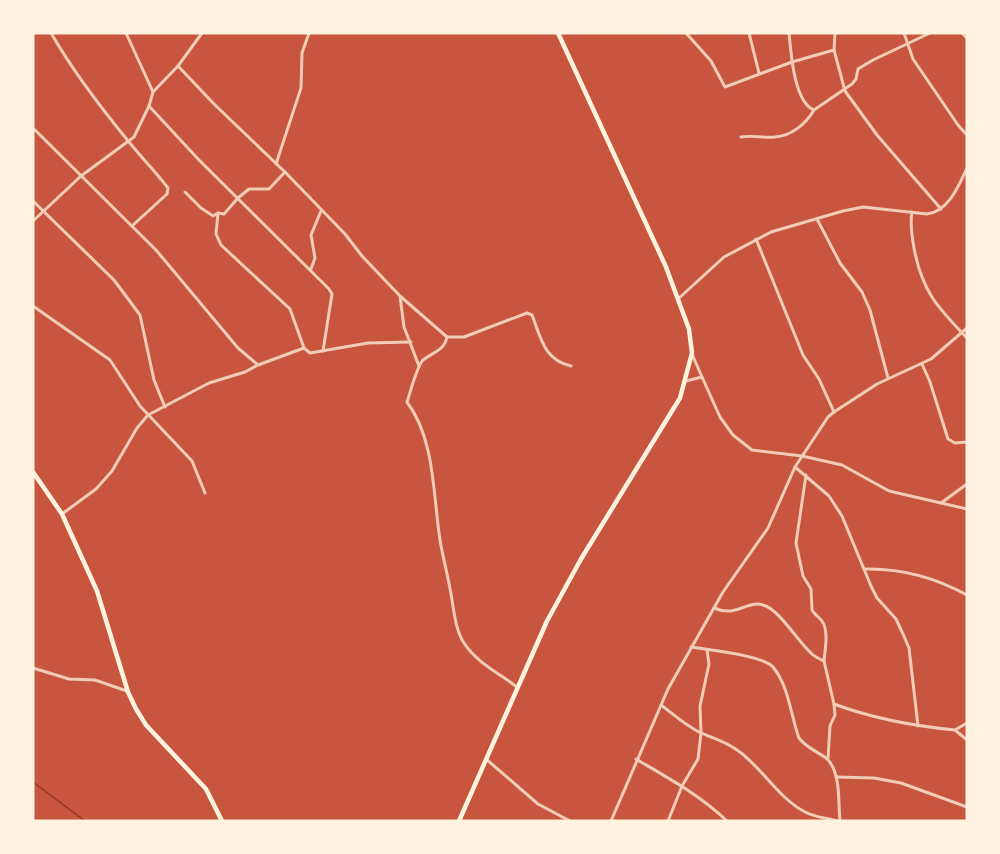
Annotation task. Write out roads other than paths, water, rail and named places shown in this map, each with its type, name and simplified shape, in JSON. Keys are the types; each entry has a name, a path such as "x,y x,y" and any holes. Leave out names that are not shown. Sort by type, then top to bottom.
{"highway":[{"path":"459,821 517,687 569,580 680,398 692,353 689,329 678,299 558,33"},
{"path":"33,472 62,514 97,591 128,692 140,717 206,789 222,821"}],"street":[{"path":"51,33 65,57 129,142 168,188 167,194 132,226"},
{"path":"126,33 153,92"},
{"path":"33,221 81,176 134,137 153,92 178,66 202,33"},
{"path":"276,164 301,88 302,53 309,33"},
{"path":"686,33 711,61 725,87 759,73 834,50"},
{"path":"749,33 759,73"},
{"path":"789,33 792,62 798,87 808,107 814,110"},
{"path":"835,33 834,50 845,90 877,135 941,209"},
{"path":"904,33 913,59 967,135"},
{"path":"741,137 749,135 777,137 804,124 814,110 856,80 858,69 930,33"},
{"path":"962,33 967,38"},
{"path":"178,66 285,172 400,296 447,337 464,338 529,312 549,355 561,364 572,366"},
{"path":"149,106 199,160 311,269 332,294 323,351"},
{"path":"33,128 162,257 238,348 258,365"},
{"path":"678,299 715,263 771,232 843,210 863,207 934,213 941,209 957,189 967,168"},
{"path":"184,192 213,216 218,213 224,214 238,198 251,188 263,190 273,188 285,172"},
{"path":"33,201 114,280 140,315 154,380 165,407"},
{"path":"311,269 315,258 311,235 322,211"},
{"path":"912,212 912,242 926,290 967,338"},
{"path":"218,213 216,234 221,245 290,309 304,348 310,353 368,343 411,342"},
{"path":"817,219 840,263 862,292 870,310 888,378"},
{"path":"756,239 803,355 819,379 834,412"},
{"path":"400,296 404,327 419,366"},
{"path":"33,306 110,360 148,415 188,456 196,468 205,493"},
{"path":"611,821 636,759 691,647 714,608 768,528 802,456 834,412 888,378 922,364 967,328"},
{"path":"447,337 446,344 419,366 407,402 424,434 437,506 440,541 459,633 465,645 517,687"},
{"path":"62,514 96,489 107,477 137,428 148,415 209,383 245,372 304,348"},
{"path":"692,353 720,417 733,435 752,450 802,456 842,465 889,490 967,509"},
{"path":"922,364 948,439 955,443 966,442"},
{"path":"686,381 702,377"},
{"path":"795,467 829,496 842,516 877,598 896,620 909,648 918,726"},
{"path":"661,705 701,733 721,740 745,755 789,801 807,813 838,821 836,777 828,759 830,726 835,715 824,661 826,647 824,626 812,610 811,589 803,576 796,543 806,475"},
{"path":"941,503 967,484"},
{"path":"864,569 878,568 909,573 938,581 967,595"},
{"path":"714,608 726,613 754,604 768,607 812,655 824,661"},
{"path":"691,647 757,659 772,667 782,683 799,738 804,746 828,759"},
{"path":"668,821 682,786 698,759 701,733 700,706 710,664 707,650"},
{"path":"33,668 69,679 95,680 128,692"},
{"path":"834,704 858,713 918,726 955,730 967,740"},
{"path":"955,730 967,723"},
{"path":"486,759 538,804 570,821"},
{"path":"636,759 713,807 727,821"},
{"path":"836,777 874,778 901,783 967,807"}],"waterway":[{"path":"33,782 85,821"}]}
